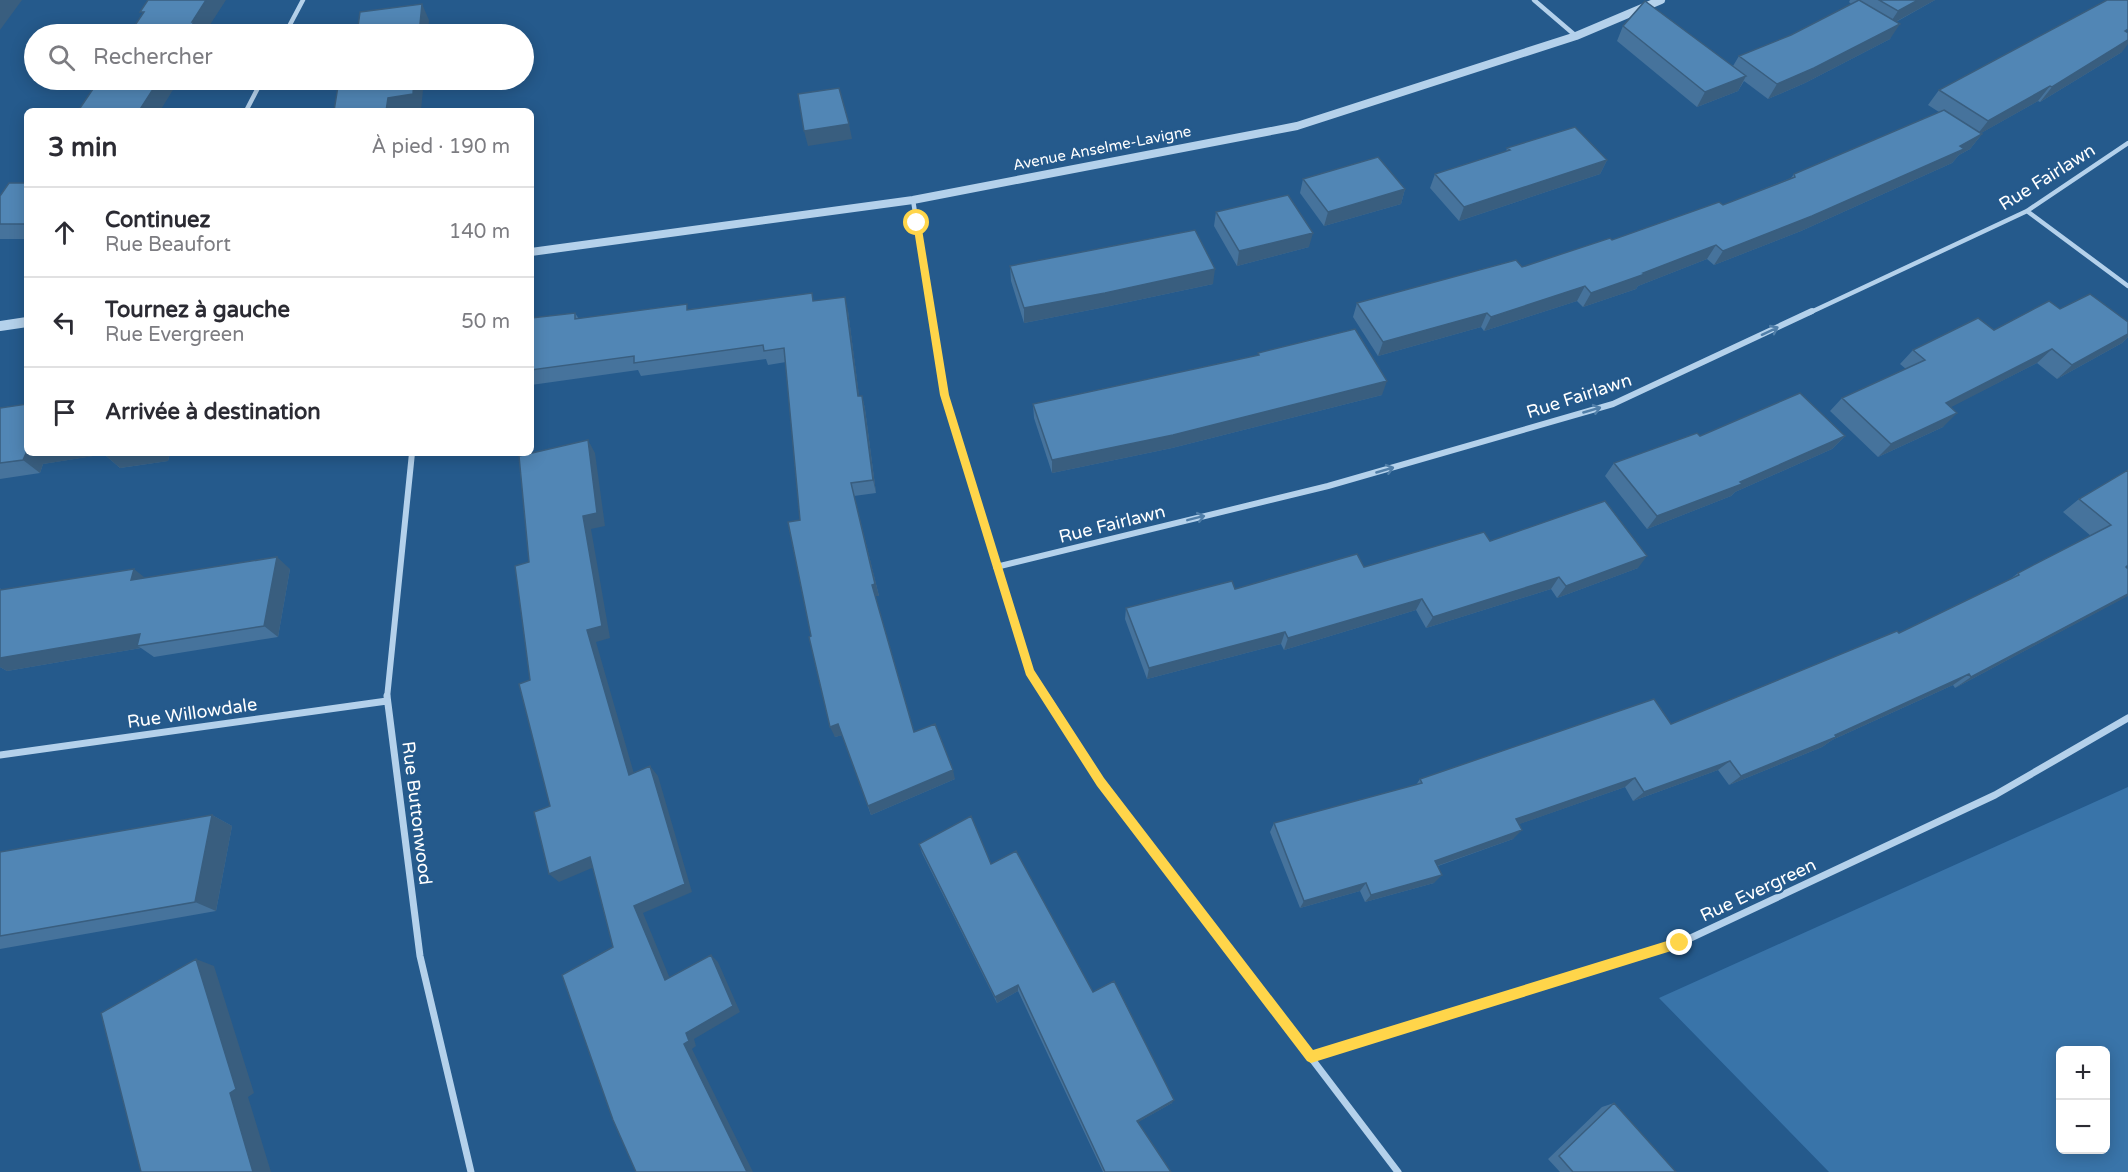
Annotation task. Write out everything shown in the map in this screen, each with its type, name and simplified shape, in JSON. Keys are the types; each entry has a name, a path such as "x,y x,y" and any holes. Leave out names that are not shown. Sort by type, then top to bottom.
{"street":[{"path":"290,24 303,0"},
{"path":"1534,0 1576,36"},
{"name":"Avenue Anselme-Lavigne","path":"534,252 913,200 1297,126 1576,36 1661,0"},
{"path":"248,108 257,90"},
{"name":"Rue Fairlawn","path":"996,567 1328,486 1613,404 2027,211 2128,143"},
{"path":"913,200 944,395 1030,671 1101,782 1398,1172"},
{"path":"2027,211 2128,286"},
{"path":"0,326 24,322"},
{"name":"Rue Buttonwood","path":"412,456 387,701 420,956 471,1172"},
{"name":"Rue Willowdale","path":"0,754 387,701"},
{"name":"Rue Evergreen","path":"1311,1057 1680,943 1995,795 2128,718"}],"shaded area":[{"path":"2128,787 2128,1172 1829,1172 1659,998"}],"building":[{"path":"148,0 206,0 193,24 136,24 144,12 140,12"},
{"path":"1859,0 1900,24 1814,68 1777,84 1739,56 1791,35"},
{"path":"1879,0 1918,0 1898,11"},
{"path":"2107,0 2128,0 2128,29 2125,31 2128,33 2128,40 2052,87 2050,86 1988,121 1939,90"},
{"path":"1645,1 1746,76 1705,92 1623,26"},
{"path":"422,4 420,24 358,24 360,12"},
{"path":"839,88 849,124 804,131 798,94"},
{"path":"92,90 153,90 141,108 80,108"},
{"path":"337,90 413,90 413,94 388,98 386,108 334,108"},
{"path":"1944,110 1982,134 1960,146 1964,149 1812,216 1723,251 1716,245 1591,293 1585,286 1491,317 1487,313 1383,342 1357,303 1516,260 1522,267 1610,238 1612,240 1719,202 1723,205 1795,177 1794,174"},
{"path":"1575,127 1607,160 1464,207 1435,174 1510,150 1507,148"},
{"path":"1378,157 1405,189 1328,212 1303,179"},
{"path":"9,183 24,183 24,224 0,224 0,196"},
{"path":"1288,195 1313,233 1239,251 1216,212"},
{"path":"1195,230 1215,269 1105,293 1024,308 1010,266"},
{"path":"812,293 813,301 845,297 858,396 862,396 873,480 851,483 875,584 872,585 914,732 935,724 953,770 868,806 838,724 830,727 809,637 811,636 788,522 800,520 784,348 764,351 763,345 634,363 634,356 534,370 534,318 575,313 575,319 687,304 687,310"},
{"path":"2090,294 2128,322 2128,334 2072,365 2052,349 1946,403 1957,413 1891,444 1842,398 1925,360 1913,350 1978,318 1994,330 2049,301 2060,309"},
{"path":"1355,329 1387,381 1173,435 1052,460 1033,404 1259,355 1258,353"},
{"path":"1800,393 1845,436 1740,482 1742,484 1657,516 1614,463 1697,433 1700,436"},
{"path":"24,404 23,460 0,463 0,408"},
{"path":"588,440 597,513 583,516 602,626 587,630 629,775 650,766 685,884 634,906 665,980 711,955 733,1006 686,1033 689,1041 684,1044 747,1172 636,1172 613,1120 562,975 613,947 590,857 549,874 534,812 550,806 519,684 530,680 515,566 529,562 519,456 534,456 534,453"},
{"path":"2128,470 2128,565 2126,567 2128,569 2128,594 1971,677 1969,674 1835,735 1836,737 1741,776 1730,761 1644,792 1635,778 1516,819 1522,830 1435,861 1442,875 1371,895 1366,883 1304,901 1274,823 1422,783 1420,779 1654,699 1671,724 1897,631 1899,633 2019,575 2018,573 2111,525 2079,499"},
{"path":"1605,501 1647,556 1566,586 1559,577 1433,617 1422,599 1288,638 1285,632 1149,668 1126,608 1232,581 1235,589 1357,554 1364,567 1484,532 1490,541"},
{"path":"277,557 264,626 137,646 140,634 0,658 0,590 134,569 131,580"},
{"path":"212,815 195,902 0,936 0,852"},
{"path":"971,816 991,864 1016,851 1093,992 1114,981 1174,1100 1137,1121 1171,1172 1105,1172 1018,985 995,997 919,844"},
{"path":"196,959 236,1089 230,1093 253,1172 141,1172 101,1013"},
{"path":"1614,1103 1676,1172 1573,1172 1559,1156"}],"route":[{"path":"917,223 944,395 1030,671 1101,782 1311,1057 1680,943"}]}
